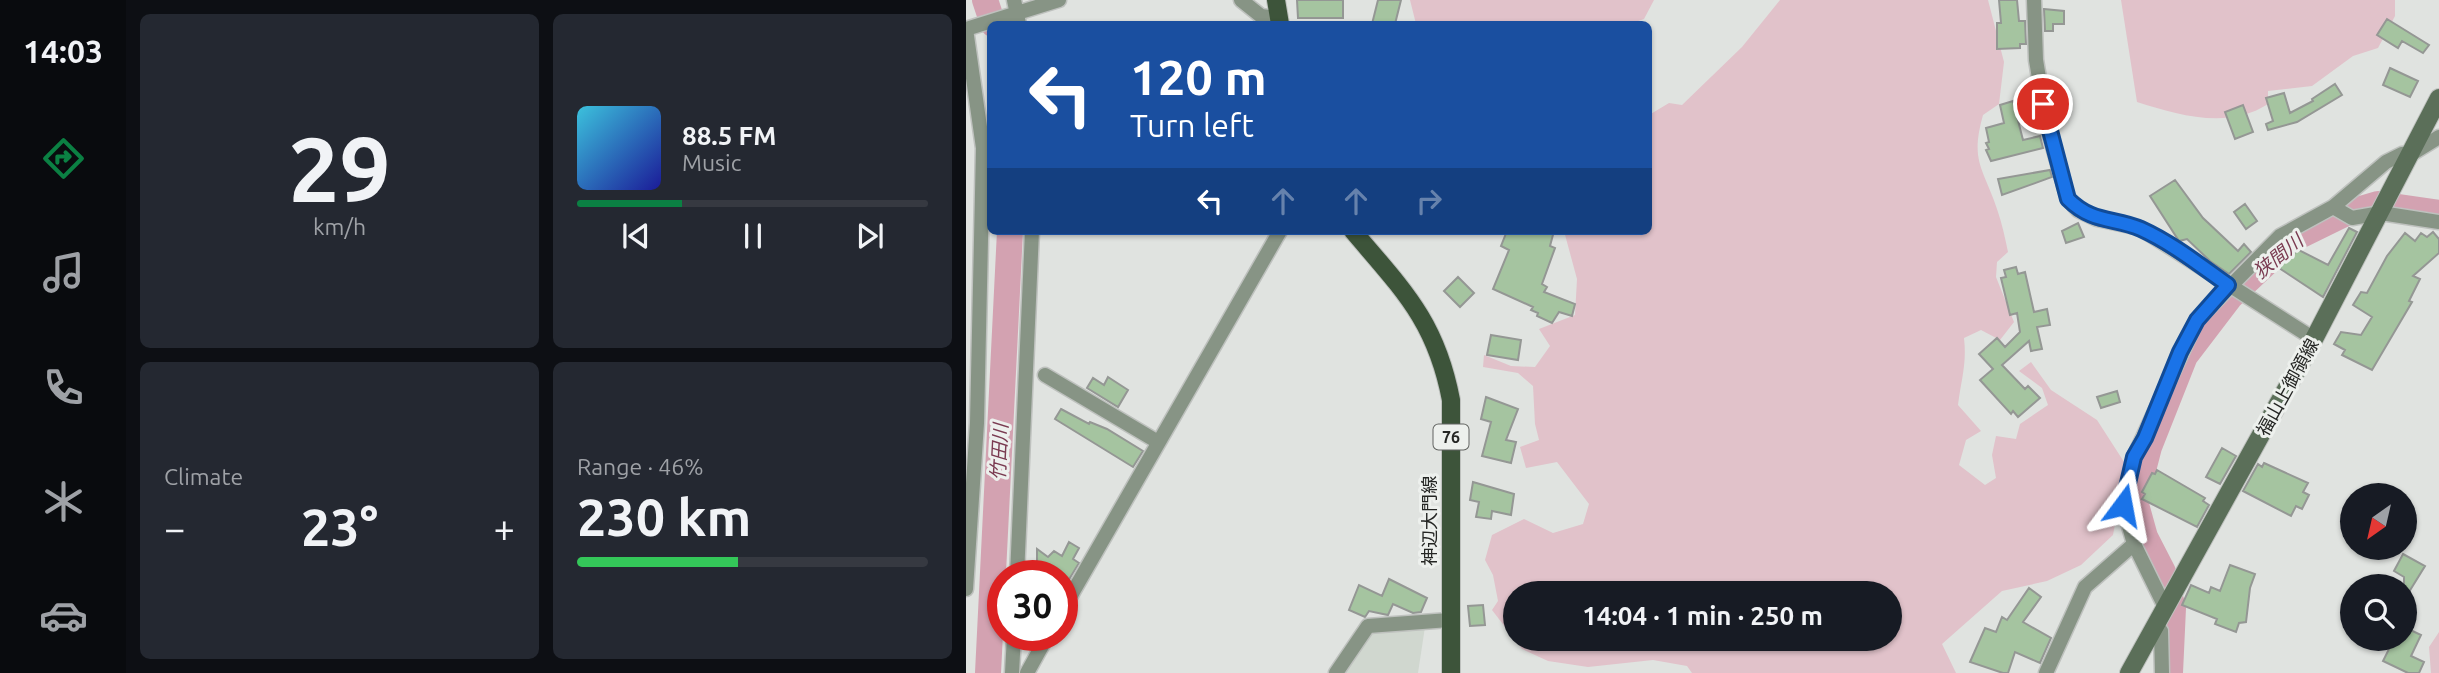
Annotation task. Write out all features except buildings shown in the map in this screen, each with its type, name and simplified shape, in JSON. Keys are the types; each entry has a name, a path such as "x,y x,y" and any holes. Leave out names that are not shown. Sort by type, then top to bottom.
{"main road":[{"name":"福山上御領線","path":"2129,673 2314,339 2385,207 2439,98"},
{"name":"神辺大門線","path":"1356,235 1418,308 1445,366 1451,400 1451,673"}],"street":[{"path":"992,21 1059,0"},
{"path":"1241,0 1261,16 1278,14"},
{"path":"2034,0 2036,60 2045,113 2068,199 2078,210 2097,219 2140,228 2314,339"},
{"path":"966,589 976,424 983,148 968,29 987,23"},
{"path":"2169,600 2134,544 2123,505 2134,457 2197,320 2234,289 2280,236 2333,207 2386,162 2402,154 2413,153 2439,137"},
{"path":"2333,207 2347,216 2385,207 2439,222"},
{"path":"1018,560 1032,235"},
{"path":"1078,583 1278,235"},
{"path":"1045,374 1158,442"},
{"path":"2046,673 2085,587 2096,573 2134,544"},
{"path":"1336,673 1368,626 1449,621"},
{"path":"2156,625 2161,631 2162,673"},
{"path":"1012,673 1013,651"},
{"path":"1027,673 1039,651"}],"shaded area":[{"path":"1410,0 1654,0 1644,19 1638,21 1415,21"},
{"path":"1780,0 1988,0 2004,62 1999,104 1983,115 1978,154 1999,214 2007,247 2008,252 1997,262 1996,277 2014,322 2000,340 1981,330 1964,338 1964,364 1958,405 1981,431 1966,440 1959,465 1985,485 1996,478 1992,455 1996,436 2016,439 2020,424 2048,405 2042,388 2019,371 2031,362 2051,390 2097,420 2126,465 2113,535 2081,565 2047,581 2002,591 1942,644 1956,673 1692,673 1687,666 1653,660 1588,667 1548,661 1526,651 1902,651 1902,581 1503,581 1503,624 1492,610 1498,601 1493,575 1485,560 1492,535 1524,519 1553,533 1583,524 1589,504 1557,462 1526,468 1520,447 1539,440 1535,424 1533,386 1518,373 1483,367 1484,355 1511,366 1535,367 1550,346 1539,329 1575,315 1577,279 1565,235 1652,235 1652,113 1669,103 1682,105 1742,47"},
{"path":"2121,0 2395,0 2395,16 2378,48 2353,56 2312,86 2268,91 2268,104 2253,112 2203,118 2137,102"},
{"path":"1425,627 1418,673 1341,673 1361,640 1377,630"},
{"path":"2439,632 2439,673 2431,673 2429,647"}],"waterway":[{"name":"竹田川","path":"985,0 992,21"},
{"name":"狭間川","path":"2170,673 2173,608 2163,572 2145,537 2135,501 2149,447 2185,356 2230,297 2291,240 2344,214 2378,204 2439,213"},
{"name":"竹田川","path":"988,673 1010,235"}],"route":[{"path":"2043,104 2068,199 2078,210 2097,219 2140,228 2228,285 2197,320 2180,352 2145,438 2134,457 2123,505"}]}
